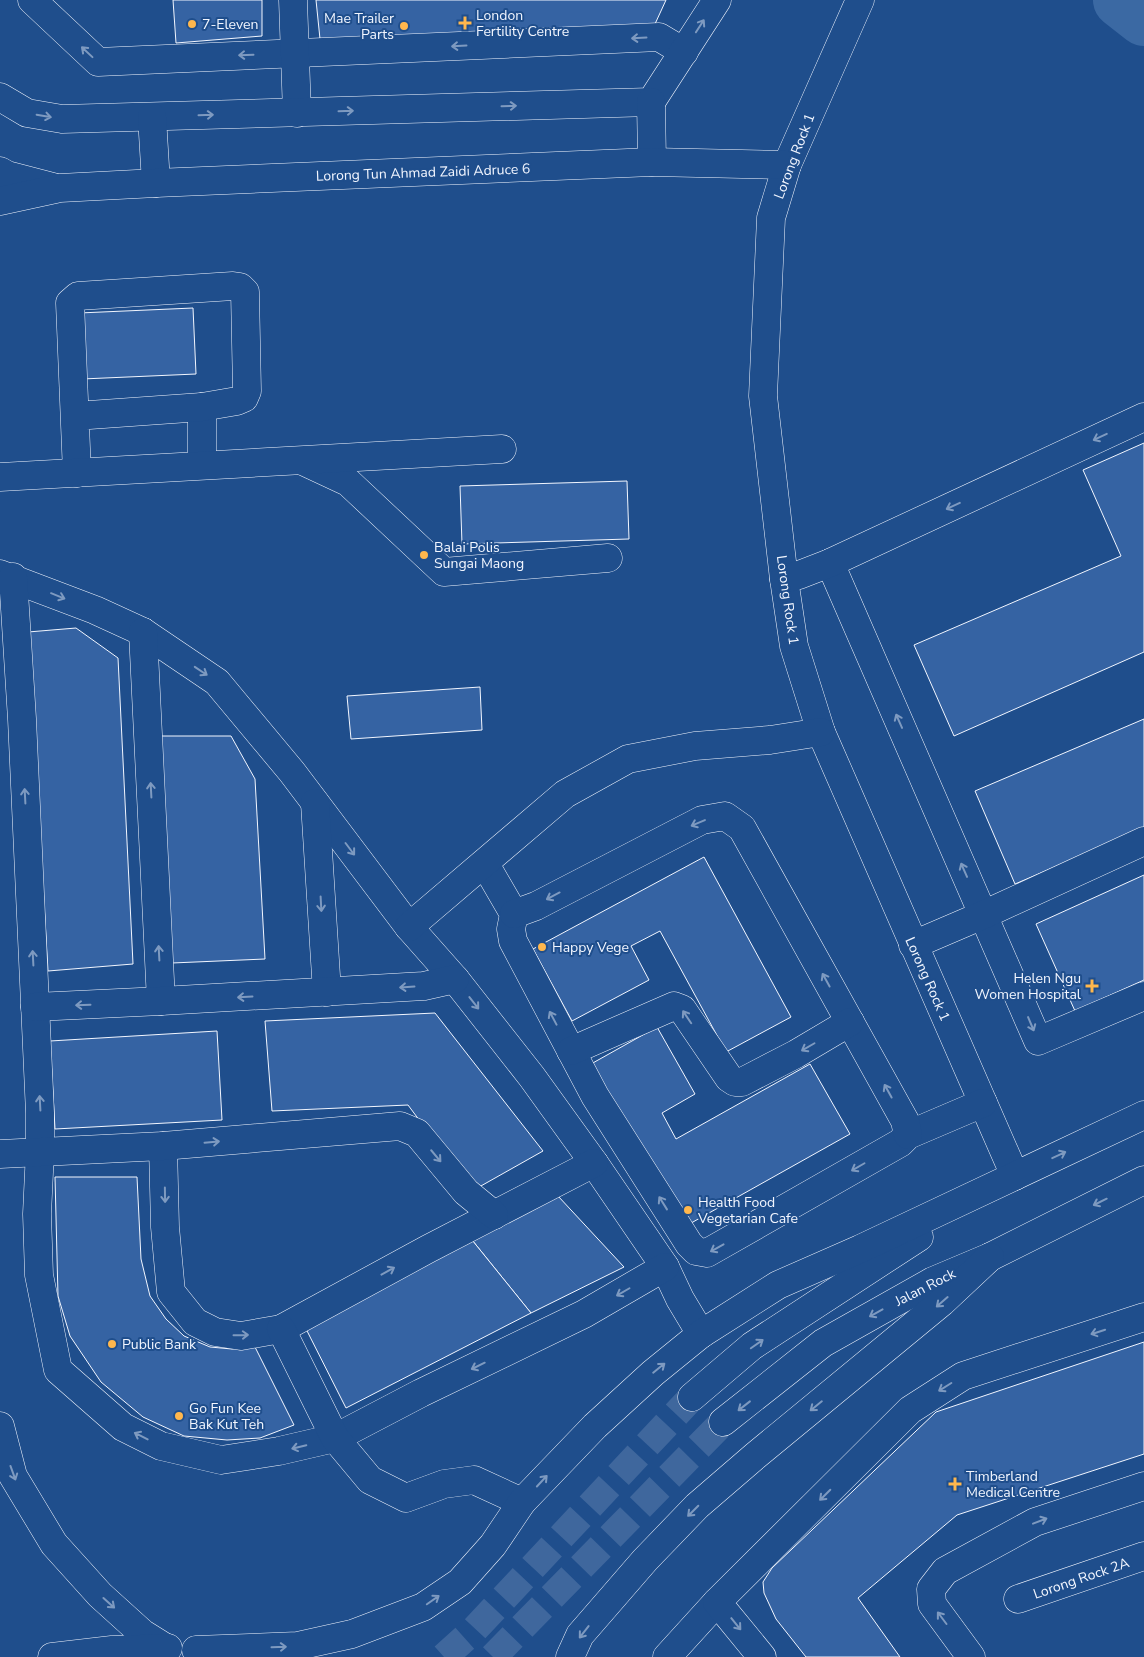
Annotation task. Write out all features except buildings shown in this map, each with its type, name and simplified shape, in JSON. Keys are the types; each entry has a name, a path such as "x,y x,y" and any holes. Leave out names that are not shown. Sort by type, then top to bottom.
{"main road":[{"path":"32,0 98,62 659,37 684,52"},
{"path":"293,0 297,113"},
{"path":"652,162 651,102 717,0"},
{"name":"Lorong Rock 1","path":"860,0 787,165 771,218 764,396 784,579 794,646 821,732 1015,1176"},
{"path":"0,97 27,113 62,119 651,102"},
{"path":"152,117 156,183"},
{"name":"Lorong Tun Ahmad Zaidi Adruce 6","path":"0,201 60,188 156,183 652,162 787,165"},
{"name":"Lorong Tun Ahmad Zaidi Adruce 6","path":"0,171 7,175 60,188"},
{"path":"75,416 202,407 244,398 247,391 246,292 240,287 233,286 78,296 73,299 70,303 77,473"},
{"path":"202,407 202,466"},
{"path":"784,579 830,563 1144,417"},
{"path":"0,477 502,449"},
{"path":"299,460 348,482 444,572 608,558"},
{"path":"830,563 1038,1041 1144,996"},
{"path":"665,1267 584,1314 430,1389 335,1438 279,1451 221,1460 161,1446 122,1426 58,1370 39,1275 37,1214 40,1114 22,719 7,575 95,610 143,632 217,682 292,772 409,926 455,979 532,1077 665,1267 680,1299 701,1334"},
{"path":"143,632 161,1001"},
{"path":"409,926 485,864 564,794 628,759 695,746 770,740 821,732"},
{"path":"315,803 327,992"},
{"path":"514,914 536,906 702,820 725,816 742,828 905,1121 908,1135"},
{"path":"913,945 1144,841"},
{"path":"485,864 514,914 511,929 513,941 595,1096 689,1244 696,1251 707,1253 900,1143 908,1135 982,1103"},
{"path":"35,1007 424,986 455,979"},
{"path":"571,1051 674,1006 682,1009 729,1078 735,1082 742,1082 796,1054 850,1022"},
{"path":"196,1650 298,1646 352,1634 423,1608 460,1582 493,1545 522,1502 595,1426 653,1373 701,1334 778,1285 926,1218 1144,1115"},
{"path":"0,1154 164,1146 400,1126 417,1132 466,1192 494,1215"},
{"path":"164,1146 165,1228 171,1292 195,1322 215,1332 241,1336 281,1329 494,1215 598,1170 634,1157"},
{"path":"692,1397 752,1346 1015,1176"},
{"name":"Jalan Rock","path":"723,1422 823,1343 933,1281 990,1257 1144,1180"},
{"path":"570,1657 580,1635 645,1560 697,1506 942,1302 990,1257"},
{"path":"667,1657 718,1602 910,1410 963,1376 1144,1317"},
{"path":"281,1329 335,1438 370,1480 406,1498 444,1484 474,1480 522,1502"},
{"path":"0,1426 13,1476 54,1544 100,1595 142,1633 166,1648"},
{"path":"971,1657 932,1604 931,1589 945,1571 1035,1522 1144,1486"},
{"name":"Lorong Rock 2A","path":"1018,1599 1144,1556"},
{"path":"718,1602 762,1657"},
{"path":"52,1657 112,1650 166,1648 246,1657"}],"waterway":[{"path":"1121,0 1144,18"}],"tunnel":[{"path":"444,1657 474,1630 692,1397"},
{"path":"493,1657 723,1422"}],"place":[{"name":"London Fertility Centre","path":"465,23"},
{"name":"7-Eleven","path":"192,24"},
{"name":"Mae Trailer Parts","path":"404,26"},
{"name":"Balai Polis Sungai Maong","path":"424,555"},
{"name":"Happy Vege","path":"542,947"},
{"name":"Helen Ngu Women Hospital","path":"1092,986"},
{"name":"Health Food Vegetarian Cafe","path":"688,1210"},
{"name":"Public Bank","path":"112,1344"},
{"name":"Go Fun Kee Bak Kut Teh","path":"179,1416"},
{"name":"Timberland Medical Centre","path":"955,1484"}]}
